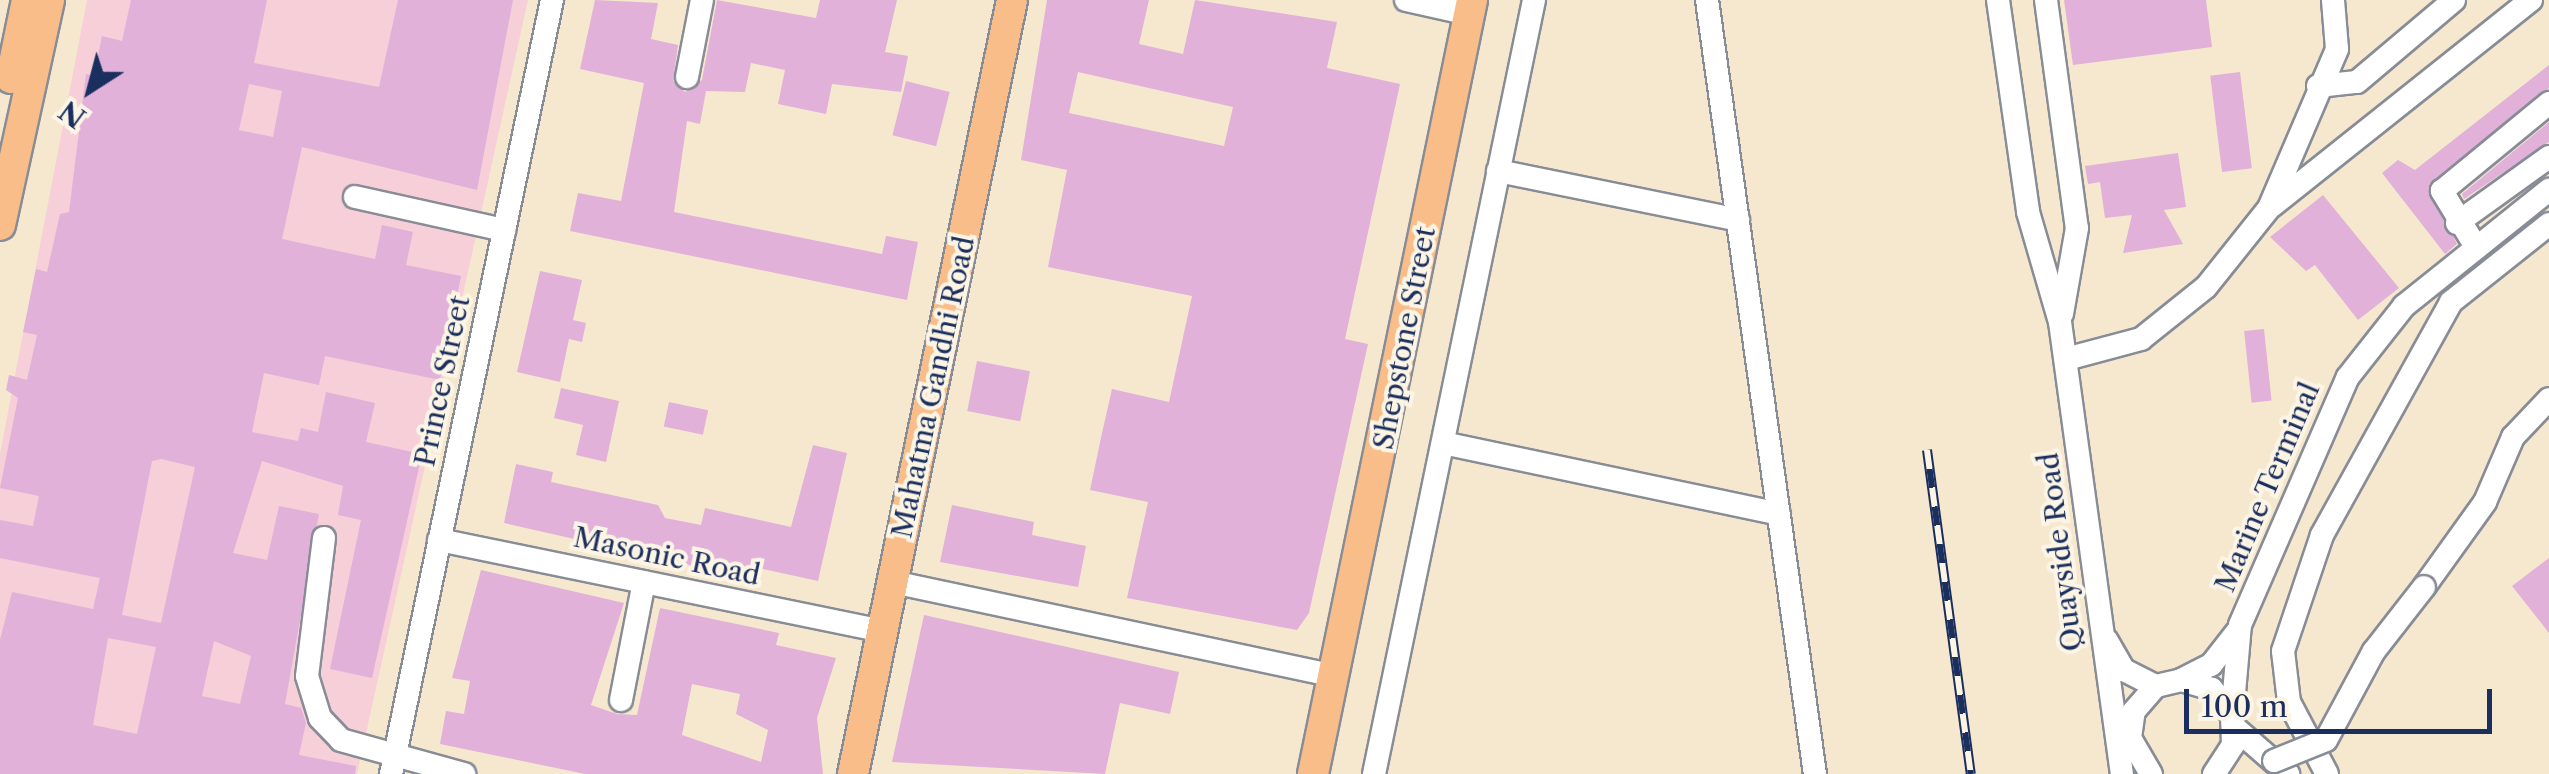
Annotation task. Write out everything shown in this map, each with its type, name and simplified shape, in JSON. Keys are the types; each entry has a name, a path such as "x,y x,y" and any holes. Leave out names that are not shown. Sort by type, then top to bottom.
{"main road":[{"path":"0,130 27,0"},
{"path":"0,224 48,0"},
{"name":"Mahatma Gandhi Road","path":"853,774 1012,0"},
{"name":"Shepstone Street","path":"1313,774 1471,7"}],"street":[{"name":"Prince Street","path":"392,766 552,0"},
{"path":"686,78 702,0"},
{"path":"1406,0 1471,7"},
{"path":"1374,774 1534,0"},
{"path":"1707,0 1815,774"},
{"name":"Quayside Road","path":"1998,0 2028,212 2060,322 2066,359 2121,770"},
{"name":"Quayside Road","path":"2046,0 2077,228 2060,322"},
{"path":"2269,208 2341,36 2333,0"},
{"path":"2318,86 2357,82 2454,0"},
{"path":"2066,359 2141,340 2218,274 2269,208 2531,0"},
{"path":"2476,247 2440,197 2448,183 2549,103"},
{"path":"2457,223 2549,158"},
{"path":"1498,171 1738,220"},
{"name":"Marine Terminal","path":"2214,774 2233,721 2240,625 2334,400 2391,320 2452,265 2549,190"},
{"path":"355,196 504,230"},
{"path":"2327,774 2296,721 2284,670 2286,631 2317,548 2451,302 2549,224"},
{"path":"2214,774 2281,767 2326,740 2374,651 2485,502 2514,437 2549,399"},
{"path":"1442,443 1779,514"},
{"path":"324,538 310,696 333,735 392,766 464,774"},
{"name":"Masonic Road","path":"439,540 882,631"},
{"path":"620,700 644,582"},
{"path":"893,582 1336,676"},
{"path":"2104,633 2124,670 2156,686 2182,680 2210,665 2240,625"},
{"path":"2182,680 2212,690 2233,721 2281,767"},
{"path":"2121,770 2130,732 2156,686"},
{"path":"2111,703 2151,774"}],"shaded area":[{"path":"87,0 528,0 357,774 0,774 0,454"}],"building":[{"path":"131,0 267,0 254,63 379,87 398,0 513,0 477,190 302,147 282,239 375,259 382,225 413,232 406,265 461,276 440,380 325,356 319,385 264,373 252,432 298,441 301,428 318,432 326,392 375,403 366,442 422,454 372,678 330,669 361,520 338,515 343,486 262,461 233,553 267,560 279,506 319,514 285,704 301,708 306,723 299,755 356,766 355,774 0,774 0,640 12,592 93,609 100,578 0,558 0,520 33,526 39,496 0,488 18,398 6,390 9,375 27,380 37,335 23,332 36,269 47,272 60,214 69,212 86,74 94,76 102,36 122,41","holes":["249,84 282,91 273,137 239,130","161,459 195,467 161,623 122,615 152,461","108,638 156,647 137,734 93,725","214,641 251,656 240,704 202,696"]},
{"path":"595,0 658,3 651,39 678,45 673,81 685,92 702,80 717,0 816,18 820,0 897,0 885,52 908,56 901,92 832,84 826,114 778,104 785,70 751,63 745,92 706,91 700,124 687,121 674,212 882,254 886,236 918,242 907,300 570,231 578,193 621,201 644,83 580,69"},
{"path":"1047,0 1149,0 1139,44 1183,54 1195,0 1337,22 1327,68 1400,84 1345,339 1368,344 1309,613 1297,630 1127,598 1148,502 1090,490 1102,433 1112,389 1169,402 1192,296 1048,267 1067,170 1021,160","holes":["1078,72 1233,107 1224,146 1069,113"]},
{"path":"2064,0 2206,0 2212,47 2073,65"},
{"path":"2549,65 2549,88 2429,184 2457,244 2445,254 2382,173 2398,160 2415,170"},
{"path":"2240,72 2252,168 2222,172 2210,76"},
{"path":"906,81 950,92 936,146 892,135"},
{"path":"2549,122 2549,142 2464,199 2462,194"},
{"path":"2178,153 2186,207 2164,210 2183,244 2123,253 2132,215 2105,218 2100,182 2088,184 2085,166"},
{"path":"2323,195 2399,288 2358,320 2315,265 2306,271 2270,237"},
{"path":"540,271 582,280 573,320 586,323 582,342 569,339 560,382 517,372"},
{"path":"2264,329 2272,401 2252,403 2244,331"},
{"path":"977,361 1030,371 1020,421 967,411"},
{"path":"561,388 619,401 606,462 576,455 583,425 554,418"},
{"path":"669,402 708,410 703,435 664,426"},
{"path":"813,445 847,453 818,581 754,567 751,579 504,523 516,464 553,472 551,482 658,505 665,518 701,525 705,508 791,527"},
{"path":"952,505 1034,522 1032,535 1086,546 1078,587 940,562"},
{"path":"2549,558 2549,633 2512,586"},
{"path":"481,570 624,603 591,705 617,714 637,715 660,608 779,633 776,645 836,658 817,718 823,774 585,774 440,744 446,711 464,714 470,681 452,678","holes":["692,684 740,694 736,714 768,730 761,762 682,735"]},
{"path":"924,615 1179,672 1170,714 1120,703 1105,774 892,762"}],"railway":[{"path":"1927,450 1971,774"}]}
